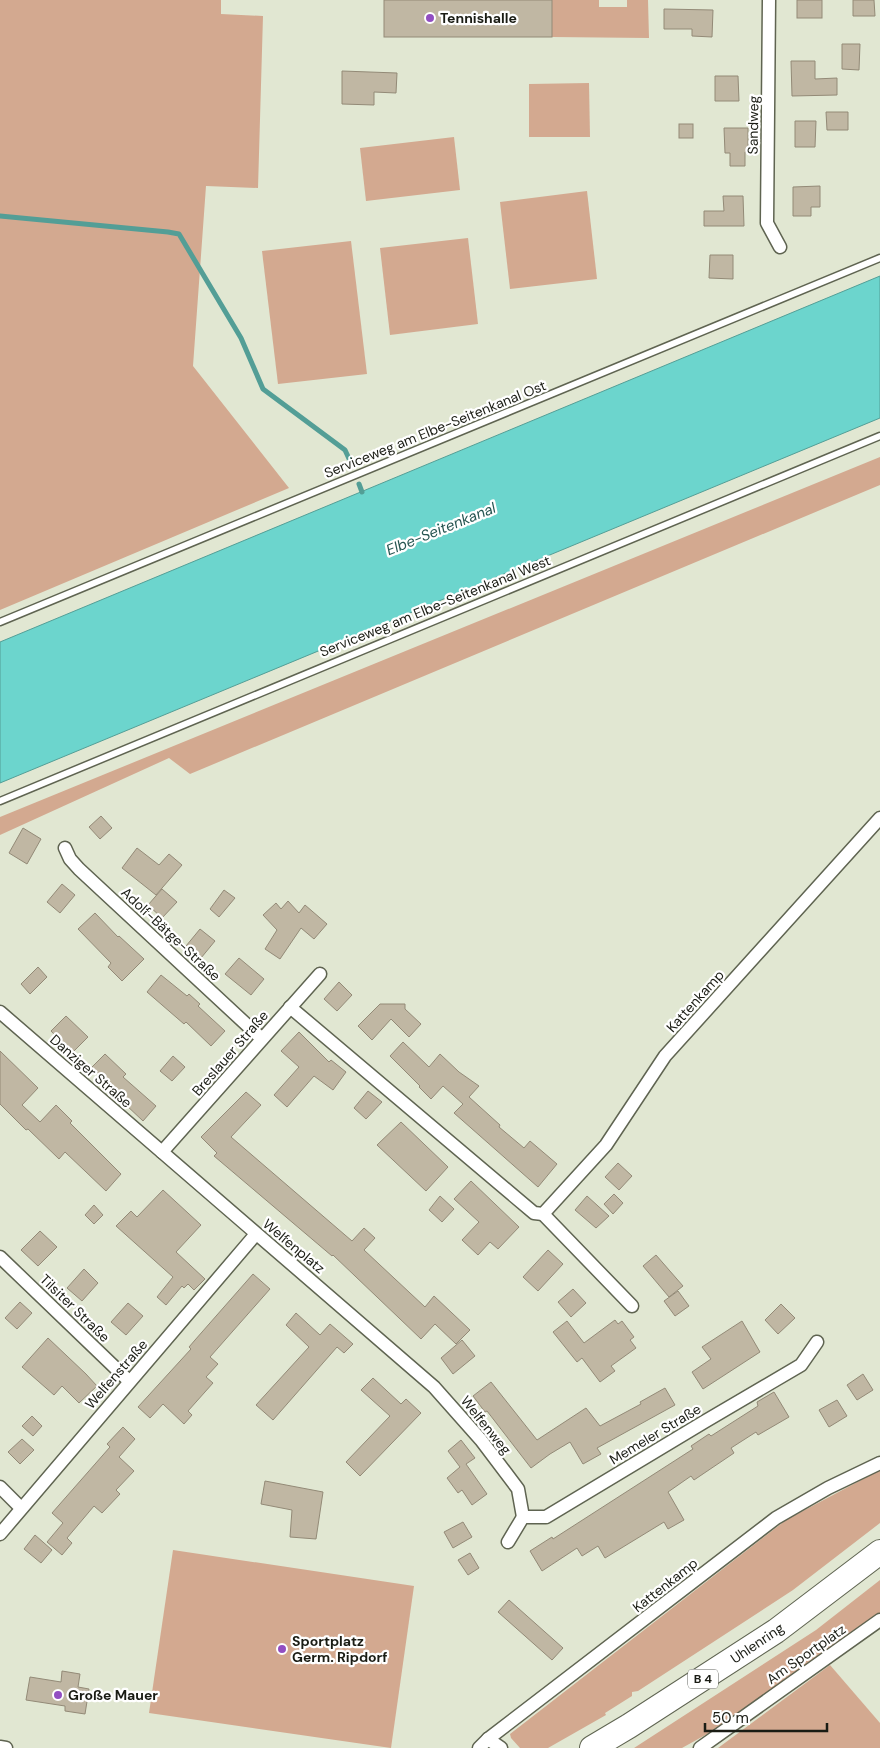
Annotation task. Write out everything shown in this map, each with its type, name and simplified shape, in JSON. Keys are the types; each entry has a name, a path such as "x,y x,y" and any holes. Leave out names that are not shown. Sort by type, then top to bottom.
{"highway":[{"name":"Uhlenring","path":"592,1748 776,1631 880,1552"}],"street":[{"name":"Sandweg","path":"769,0 767,222 780,247"},
{"name":"Kattenkamp","path":"543,1214 606,1145 665,1056 880,818"},
{"name":"Adolf-Bätge-Straße","path":"65,848 70,859 79,870 262,1039"},
{"name":"Breslauer Straße","path":"162,1152 320,974"},
{"path":"290,1007 534,1213 543,1214 632,1306"},
{"name":"Danziger Straße","path":"0,1012 162,1152"},
{"name":"Welfenplatz","path":"162,1152 407,1362"},
{"name":"Welfenstraße","path":"0,1534 256,1234"},
{"name":"Tilsiter Straße","path":"0,1257 129,1382"},
{"name":"Memeler Straße","path":"523,1517 546,1517 801,1365 817,1342"},
{"name":"Welfenweg","path":"407,1362 449,1403 518,1489 523,1517"},
{"name":"Kattenkamp","path":"479,1748 488,1739 776,1518 828,1488 880,1463"},
{"path":"0,1487 21,1508"},
{"path":"508,1542 523,1517"},
{"name":"Am Sportplatz","path":"700,1748 880,1620"},
{"path":"488,1739 501,1748"},
{"path":"0,1747 6,1748"}],"lane":[{"name":"Serviceweg am Elbe-Seitenkanal Ost","path":"0,622 880,258"},
{"name":"Serviceweg am Elbe-Seitenkanal West","path":"0,801 880,436"}],"shaded area":[{"path":"0,0 221,0 221,14 263,16 258,188 206,186 193,366 289,488 0,610"},
{"path":"552,0 599,0 599,7 627,7 627,0 648,0 649,38 552,37"},
{"path":"589,83 590,137 529,137 529,84"},
{"path":"454,137 460,190 366,201 360,148"},
{"path":"587,191 597,279 510,289 500,202"},
{"path":"468,238 478,324 390,335 380,248"},
{"path":"351,241 367,374 278,384 262,251"},
{"path":"880,457 880,485 190,774 169,758 0,835 0,817"},
{"path":"880,1470 880,1523 793,1590 638,1691 632,1692 632,1696 605,1713 606,1715 548,1748 520,1748 511,1738 510,1734 786,1520"},
{"name":"Sportplatz Germ. Ripdorf","path":"173,1550 414,1586 391,1748 149,1713"},
{"path":"880,1580 880,1627 800,1682 682,1748 634,1748 816,1630"},
{"path":"830,1665 880,1723 880,1748 718,1748"}],"water":[{"name":"Elbe-Seitenkanal","path":"880,276 880,418 0,783 0,642"}],"building":[{"path":"384,0 552,0 552,37 384,37"},
{"path":"797,0 822,0 822,18 797,18"},
{"path":"853,0 874,0 875,16 853,16"},
{"path":"664,9 713,10 712,37 692,36 692,29 664,29"},
{"path":"842,44 860,44 859,70 842,69"},
{"path":"791,61 815,61 815,79 837,78 837,95 792,96"},
{"path":"342,71 397,73 396,93 374,92 374,105 342,104"},
{"path":"715,76 738,76 739,101 715,101"},
{"path":"826,112 848,112 848,130 827,130"},
{"path":"795,121 816,121 815,147 795,147"},
{"path":"679,124 693,124 693,138 679,138"},
{"path":"724,128 748,128 748,152 745,152 745,166 730,166 730,153 725,153"},
{"path":"820,186 820,207 811,207 811,216 793,216 793,187"},
{"path":"723,196 743,196 744,226 704,226 704,211 724,211"},
{"path":"710,255 733,255 733,279 709,278"},
{"path":"101,816 112,828 100,839 89,827"},
{"path":"23,828 41,839 27,864 9,853"},
{"path":"137,848 159,865 169,854 182,865 156,895 122,868"},
{"path":"62,884 75,895 60,913 47,902"},
{"path":"162,889 177,902 162,918 148,905"},
{"path":"224,890 235,898 219,917 210,909"},
{"path":"288,901 299,913 305,905 327,924 314,939 301,928 280,959 265,949 277,930 263,915 276,903 281,909"},
{"path":"95,913 118,937 144,959 122,981 108,967 111,963 78,929"},
{"path":"200,929 215,941 201,958 186,946"},
{"path":"239,958 264,979 251,995 225,974"},
{"path":"38,967 47,977 30,994 21,984"},
{"path":"161,975 187,996 189,994 200,1004 198,1006 225,1031 211,1046 186,1022 184,1024 147,992"},
{"path":"339,982 352,995 337,1011 324,999"},
{"path":"380,1004 405,1004 405,1009 421,1024 409,1037 391,1019 372,1040 358,1026"},
{"path":"66,1016 88,1037 72,1053 51,1031"},
{"path":"299,1032 329,1062 331,1060 346,1072 333,1090 314,1076 287,1107 274,1095 299,1067 281,1051"},
{"path":"403,1042 429,1067 440,1054 459,1072 479,1086 469,1097 500,1125 499,1127 524,1148 530,1141 557,1164 538,1187 454,1113 463,1104 443,1086 431,1099 390,1056"},
{"path":"0,1051 38,1088 22,1105 40,1122 56,1105 72,1121 70,1123 121,1174 106,1191 65,1152 59,1159 0,1104"},
{"path":"105,1054 126,1074 123,1077 156,1106 143,1121 125,1104 127,1101 92,1067"},
{"path":"173,1056 185,1067 172,1081 160,1071"},
{"path":"368,1091 382,1102 366,1119 354,1108"},
{"path":"246,1092 261,1105 231,1137 352,1241 364,1228 375,1238 364,1250 425,1307 434,1296 470,1330 456,1344 435,1324 421,1339 333,1255 214,1156 217,1153 201,1137"},
{"path":"401,1122 448,1167 426,1191 377,1145"},
{"path":"618,1163 632,1176 619,1190 605,1177"},
{"path":"471,1181 519,1227 498,1249 490,1242 478,1255 462,1240 479,1222 454,1199"},
{"path":"163,1190 201,1225 176,1252 205,1279 194,1290 188,1284 184,1288 182,1286 166,1305 157,1297 173,1277 116,1226 131,1211 137,1217"},
{"path":"614,1194 623,1203 613,1214 604,1204"},
{"path":"440,1196 454,1209 442,1222 429,1210"},
{"path":"587,1196 609,1216 596,1228 575,1210"},
{"path":"94,1205 103,1215 94,1224 85,1215"},
{"path":"40,1231 57,1247 38,1266 21,1250"},
{"path":"548,1250 563,1264 538,1291 523,1277"},
{"path":"656,1255 683,1286 669,1297 643,1266"},
{"path":"84,1269 98,1283 82,1301 67,1288"},
{"path":"253,1274 270,1289 210,1357 218,1364 206,1377 213,1383 188,1411 192,1415 184,1424 163,1404 150,1418 138,1407 191,1349 189,1347"},
{"path":"573,1289 586,1303 571,1317 558,1302"},
{"path":"678,1291 689,1306 675,1316 664,1301"},
{"path":"20,1302 32,1313 17,1329 5,1318"},
{"path":"128,1303 143,1316 126,1335 111,1322"},
{"path":"781,1304 795,1318 778,1334 765,1320"},
{"path":"296,1313 320,1335 330,1324 353,1344 344,1353 337,1347 273,1420 256,1405 309,1347 286,1325"},
{"path":"615,1320 618,1324 622,1321 634,1337 630,1340 636,1348 611,1366 615,1371 600,1382 582,1358 577,1362 553,1332 567,1321 584,1343"},
{"path":"742,1321 760,1352 703,1389 692,1372 711,1359 702,1347"},
{"path":"48,1338 97,1386 79,1403 62,1386 54,1395 22,1367"},
{"path":"462,1340 475,1356 453,1374 441,1358"},
{"path":"863,1374 873,1390 857,1400 847,1385"},
{"path":"373,1378 401,1404 406,1399 421,1413 360,1476 346,1462 390,1416 361,1390"},
{"path":"491,1382 537,1440 586,1408 600,1426 641,1404 640,1402 665,1388 675,1405 597,1448 601,1454 583,1464 570,1442 531,1468 473,1396"},
{"path":"774,1392 789,1417 758,1435 756,1432 731,1448 734,1453 694,1480 691,1476 668,1492 684,1520 668,1529 664,1522 605,1558 598,1546 582,1556 577,1548 542,1571 530,1551 552,1537 553,1539 693,1449 691,1446 709,1434 711,1436 758,1406 757,1402"},
{"path":"837,1400 847,1416 829,1427 819,1410"},
{"path":"32,1416 42,1426 33,1436 22,1426"},
{"path":"123,1427 135,1439 119,1457 134,1471 116,1490 120,1494 102,1513 94,1506 67,1538 72,1543 62,1555 47,1542 63,1523 52,1513 110,1447 107,1444"},
{"path":"22,1439 34,1450 20,1464 8,1452"},
{"path":"461,1440 475,1458 466,1464 487,1494 472,1505 462,1490 458,1493 447,1478 460,1467 448,1451"},
{"path":"265,1481 323,1492 316,1539 290,1537 292,1510 261,1504"},
{"path":"463,1522 472,1537 453,1548 444,1532"},
{"path":"35,1535 52,1550 41,1563 24,1549"},
{"path":"470,1553 479,1568 468,1575 458,1560"},
{"path":"509,1600 563,1648 552,1660 498,1612"},
{"name":"Große Mauer","path":"62,1671 80,1674 78,1687 89,1689 85,1714 65,1711 65,1706 26,1700 30,1677 61,1682"}],"waterway":[{"path":"0,216 179,234 241,338 263,389 345,450 351,463"},
{"path":"359,484 362,492"}],"place":[{"name":"Tennishalle","path":"430,18"},
{"name":"Sportplatz Germ. Ripdorf","path":"282,1649"},
{"name":"Große Mauer","path":"58,1695"}]}
